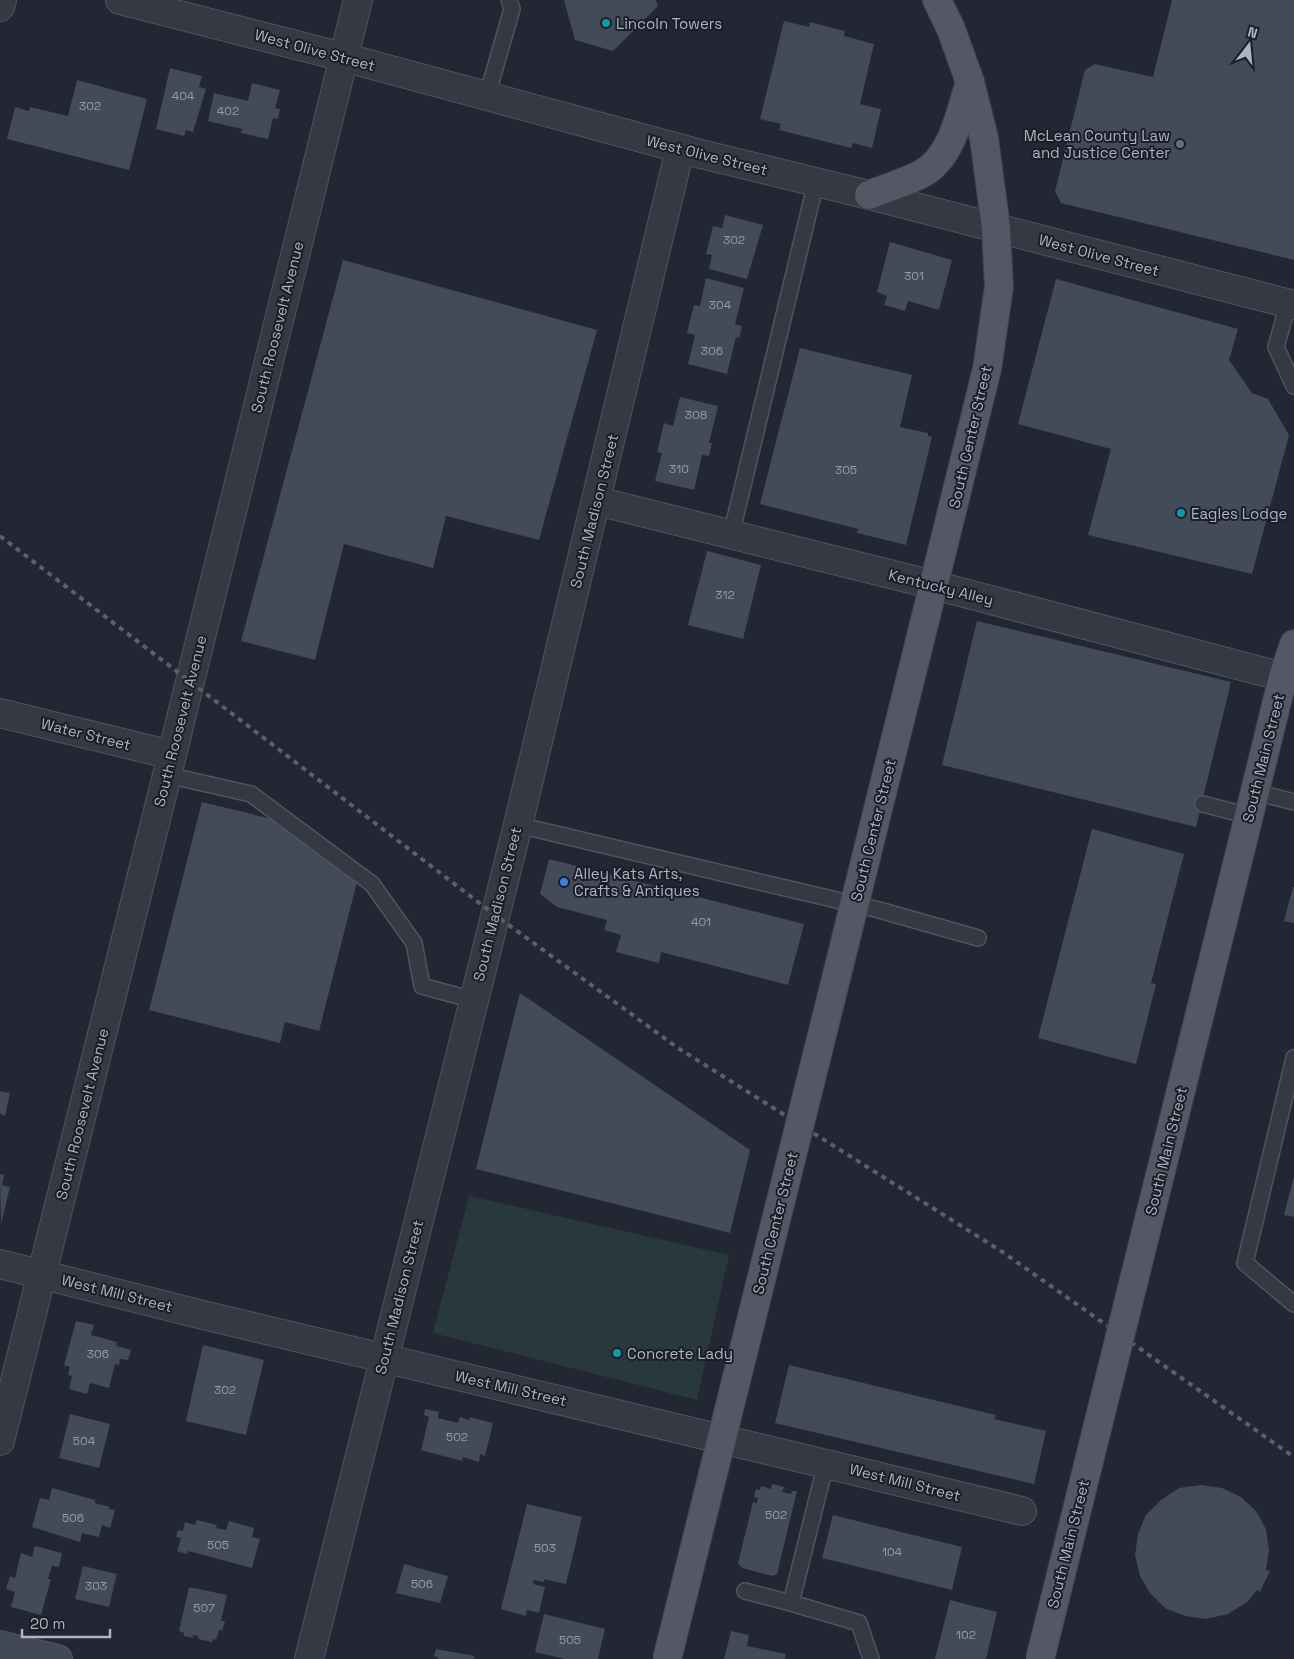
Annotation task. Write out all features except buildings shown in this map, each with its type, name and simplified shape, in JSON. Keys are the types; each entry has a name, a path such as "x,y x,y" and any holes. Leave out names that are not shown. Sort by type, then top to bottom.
{"main road":[{"name":"South Center Street","path":"667,1659 987,370 999,287 996,228 984,138 970,82 951,29 937,0"},
{"path":"869,195 923,173 933,165 954,134 970,82"},
{"name":"South Main Street","path":"1040,1659 1283,677 1294,644"},
{"path":"0,1645 58,1659"}],"street":[{"path":"0,7 2,0"},
{"name":"West Olive Street","path":"120,0 343,57 680,148 1291,304"},
{"name":"South Roosevelt Avenue","path":"0,1440 170,765 358,0"},
{"name":"South Madison Street","path":"309,1659 518,825 680,148"},
{"name":"Kentucky Alley","path":"597,501 934,584 1283,677"},
{"name":"Water Street","path":"0,713 170,765"},
{"name":"West Mill Street","path":"0,1264 1022,1510"}],"lane":[{"path":"487,96 512,8 509,0"},
{"path":"731,535 816,182"},
{"path":"1291,304 1276,347 1294,386"},
{"path":"170,765 252,794 372,884 414,943 422,986 473,1000"},
{"path":"1203,804 1294,802"},
{"path":"518,825 879,910 978,938"},
{"path":"1294,1058 1245,1262 1294,1304"},
{"path":"791,1603 826,1464"},
{"path":"745,1591 858,1623 871,1659"}],"shaded area":[{"path":"469,1196 729,1255 697,1400 433,1333"}],"railway":[{"path":"0,536 495,915 678,1048 1001,1251 1294,1457"}],"place":[{"name":"Lincoln Towers","path":"606,23"},
{"name":"McLean County Law and Justice Center","path":"1180,144"},
{"name":"Eagles Lodge","path":"1181,513"},
{"name":"Alley Kats Arts, Crafts & Antiques","path":"564,882"},
{"name":"Concrete Lady","path":"617,1353"}]}
